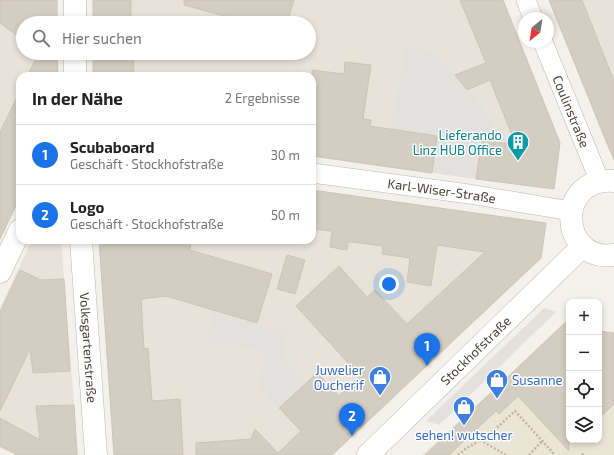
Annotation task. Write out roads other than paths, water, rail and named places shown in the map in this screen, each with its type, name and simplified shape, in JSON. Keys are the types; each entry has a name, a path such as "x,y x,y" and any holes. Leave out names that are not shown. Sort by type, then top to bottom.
{"street":[{"path":"75,0 75,16"},
{"path":"526,0 531,12"},
{"name":"Coulinstraße","path":"546,48 607,182"},
{"path":"75,60 75,72"},
{"name":"Karl-Wiser-Straße","path":"316,174 469,194 571,211"},
{"path":"607,182 584,189 578,195 571,211 570,221 577,239 583,246 591,252 600,255 614,255"},
{"path":"0,272 16,238"},
{"name":"Volksgartenstraße","path":"81,244 96,455"},
{"name":"Stockhofstraße","path":"368,455 583,246"}],"place":[{"name":"Lieferando Linz HUB Office","path":"518,162"},
{"name":"Scubaboard","path":"427,366"},
{"name":"Juwelier Oucherif","path":"380,396"},
{"name":"Susanne","path":"497,400"},
{"name":"sehen! wutscher","path":"464,426"},
{"name":"Logo","path":"352,436"}]}
